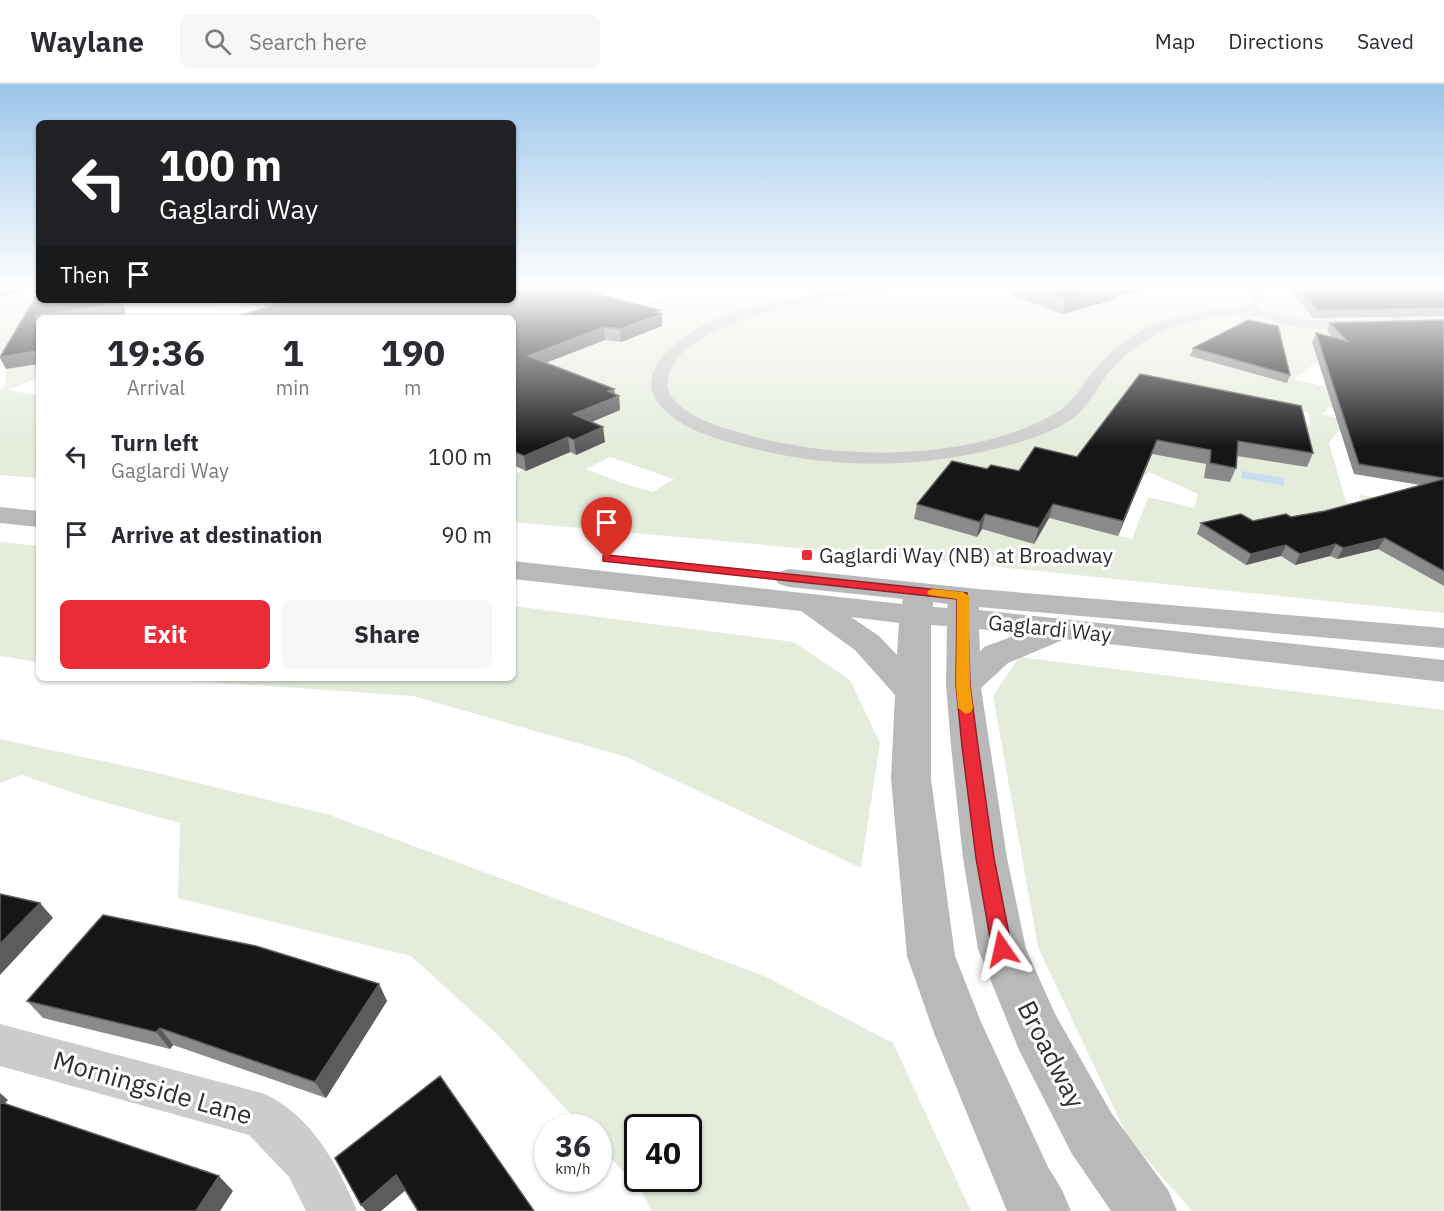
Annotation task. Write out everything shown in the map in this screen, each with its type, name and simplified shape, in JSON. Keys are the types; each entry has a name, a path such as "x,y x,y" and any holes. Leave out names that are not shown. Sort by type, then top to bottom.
{"main road":[{"path":"0,495 36,500"},
{"path":"0,515 36,519"},
{"name":"Gaglardi Way","path":"516,549 917,603 1444,639"},
{"name":"Gaglardi Way","path":"516,570 808,602 917,603"},
{"path":"808,602 867,643 914,694"},
{"path":"917,603 911,779 931,956 960,1033 1027,1188 1041,1211"},
{"name":"Gaglardi Way","path":"963,607 1062,629 1444,671"},
{"name":"Broadway","path":"963,607 963,685 985,858 1002,949 1037,1032 1092,1134 1147,1211"},
{"path":"963,685 996,655 1062,629"}],"street":[{"path":"685,342 669,358 658,379 660,396 676,411 698,424 729,437 772,447 849,458 940,454 998,442 1040,427 1065,415 1132,342"},
{"name":"Morningside Lane","path":"0,1045 262,1116 306,1160 332,1211"}],"green space":[{"path":"0,342 36,342 36,345 0,351"},
{"path":"524,342 1444,342 1444,344 1317,362 1294,379 1370,398 1444,410 1444,551 1395,558 1444,586 1444,613 931,560 516,522 516,474 527,471 566,450 576,455 604,442 550,401","holes":["1265,406 1308,412 1311,426 1300,424","1329,407 1369,418 1440,507 1360,495 1362,505 1346,502 1329,443 1346,421 1322,414","610,457 674,479 653,492 586,469","1025,471 1141,480 1149,472 1198,494 1194,508 1148,497 1132,539 1004,507 1035,543 982,529 976,537 914,519","1236,525 1369,551 1337,559 1330,556 1295,565 1281,556 1246,565"]},
{"path":"36,364 36,378 8,390 36,395 36,478 0,475 0,388 5,387 6,369"},
{"path":"0,542 36,546 36,662 0,656"},
{"path":"516,606 794,642 850,680 880,743 861,868 626,757 413,696 195,681 516,681"},
{"path":"1019,657 1444,710 1444,1211 1192,1211 1128,1138 1038,947 993,696"},
{"path":"0,739 153,772 330,815 764,976 893,1043 971,1211 651,1211 642,1192 702,1192 702,1114 624,1114 624,1172 612,1159 612,1114 570,1114 499,1036 411,956 178,898 180,823 89,798 22,775 0,783"}],"water":[{"path":"1242,471 1283,478 1284,486 1242,478"}],"building":[{"path":"9,342 36,342 36,351 0,357"},
{"path":"516,342 566,342 528,356 614,389 608,391 619,396 573,414 603,427 574,440 568,437 524,456 516,452"},
{"path":"1206,342 1282,342 1290,375 1193,348"},
{"path":"1319,342 1444,342 1444,478 1359,464"},
{"path":"1140,374 1301,406 1313,453 1238,441 1236,468 1210,463 1211,450 1157,440 1123,521 1053,504 1039,528 985,514 980,522 917,504 952,461 987,469 991,465 1019,471 1035,447 1077,457"},
{"path":"1444,479 1444,571 1385,538 1343,548 1336,544 1300,554 1286,545 1251,554 1201,523 1241,514 1253,521 1286,514 1291,517 1325,511"},
{"path":"0,894 40,903 0,944"},
{"path":"103,915 256,946 379,984 315,1082 160,1028 156,1032 27,1001"},
{"path":"440,1076 534,1211 418,1211 396,1175 361,1205 335,1158"},
{"path":"0,1102 219,1176 196,1211 0,1211"}],"slow traffic":[{"path":"933,593 963,596 963,685 966,708"}],"place":[{"name":"Gaglardi Way (NB) at Broadway","path":"807,555"}],"route":[{"path":"607,559 963,596 963,685 985,858 1002,949"}]}
